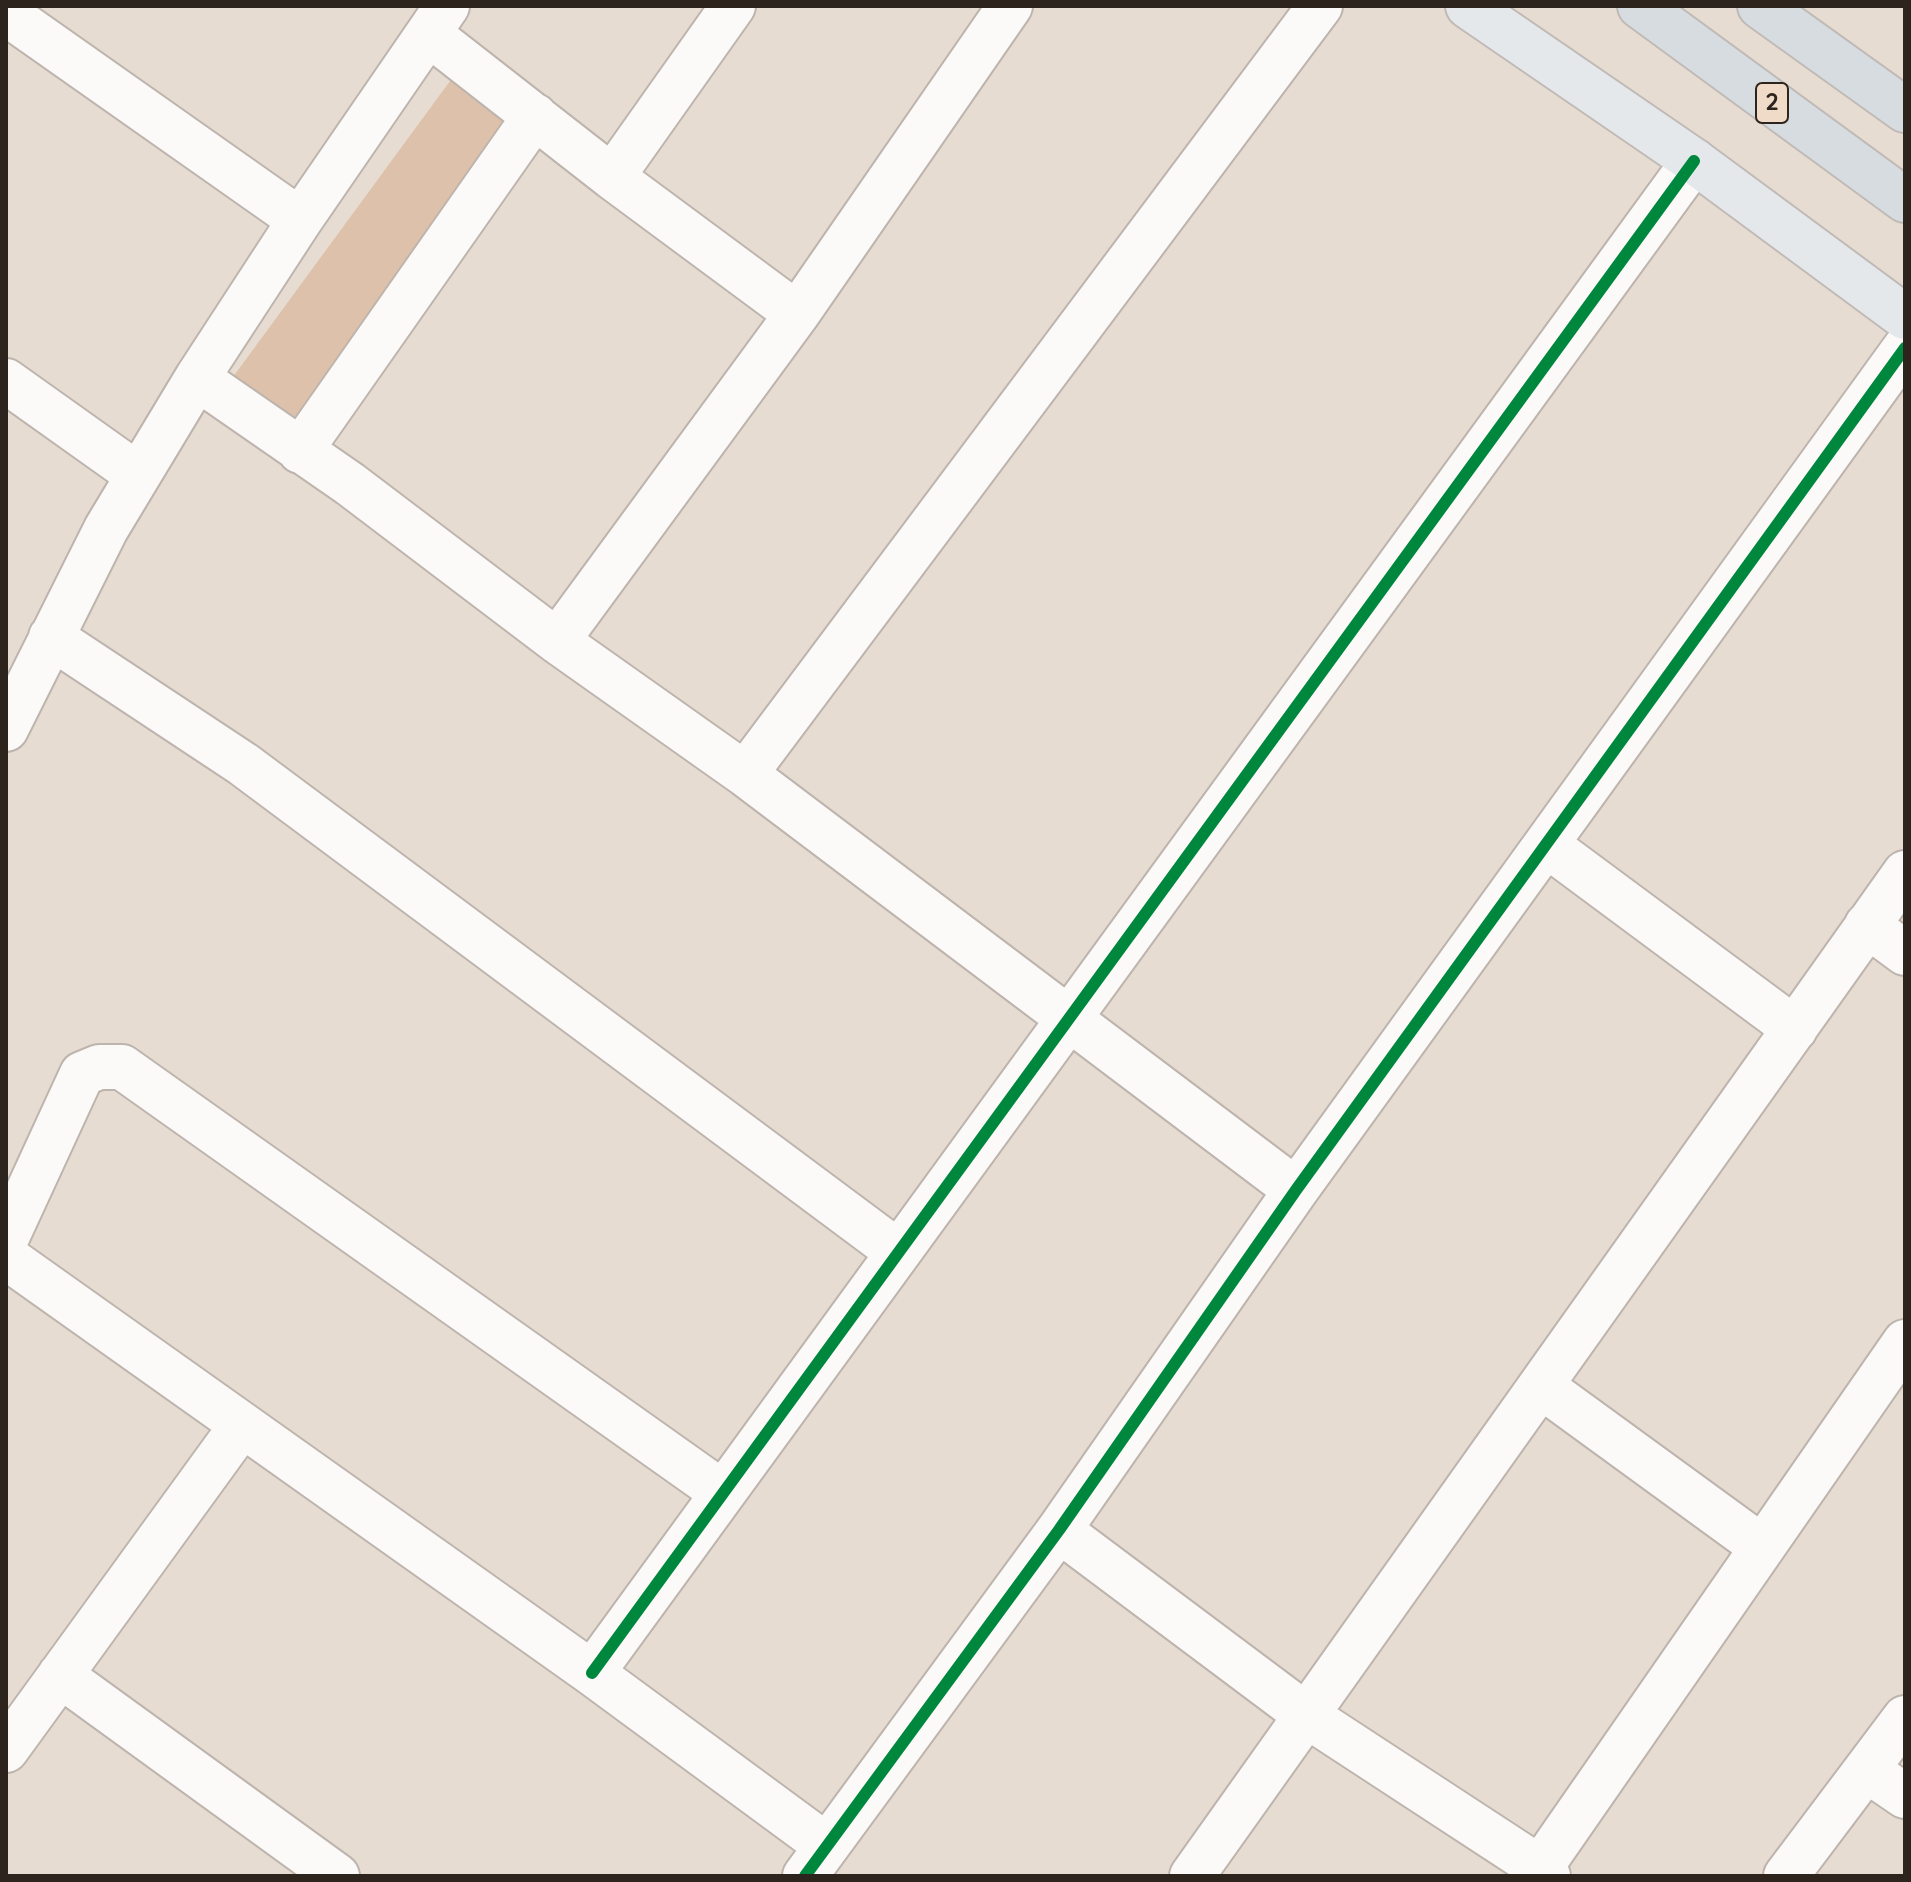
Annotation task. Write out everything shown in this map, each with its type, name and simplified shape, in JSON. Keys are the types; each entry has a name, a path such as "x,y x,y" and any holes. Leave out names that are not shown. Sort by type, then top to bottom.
{"highway":[{"name":"2","path":"1640,6 1905,200"},
{"path":"1760,6 1905,110"}],"main road":[{"path":"1468,6 1694,161 1905,317"}],"street":[{"path":"612,177 733,6"},
{"path":"557,641 797,314 1010,6"},
{"path":"745,774 1320,6"},
{"path":"10,11 300,220"},
{"path":"6,729 106,529 197,378 300,220 438,20 535,116 797,314"},
{"path":"300,451 535,116"},
{"path":"592,1673 1694,161"},
{"path":"6,1257 592,1673 816,1861 1059,1530 1296,1190 1905,348"},
{"path":"197,378 350,484 557,641 745,774 1296,1190"},
{"path":"6,381 138,475"},
{"path":"51,637 243,764 898,1252"},
{"path":"1547,845 1795,1029"},
{"path":"1192,1876 1905,873"},
{"path":"1867,925 1905,953"},
{"path":"6,1239 82,1074 99,1067 122,1067 723,1493"},
{"path":"1059,1530 1306,1715 1544,1872 1762,1547 1905,1342"},
{"path":"1541,1386 1762,1547"},
{"path":"6,1750 242,1425"},
{"path":"60,1675 337,1876"},
{"path":"1786,1876 1905,1718"},
{"path":"1867,1770 1905,1796"}],"shaded area":[{"path":"450,81 463,81 512,128 293,427 230,381"}],"cycle path":[{"path":"592,1673 1694,161"},
{"path":"805,1876 1059,1530 1296,1190 1905,348"}]}
